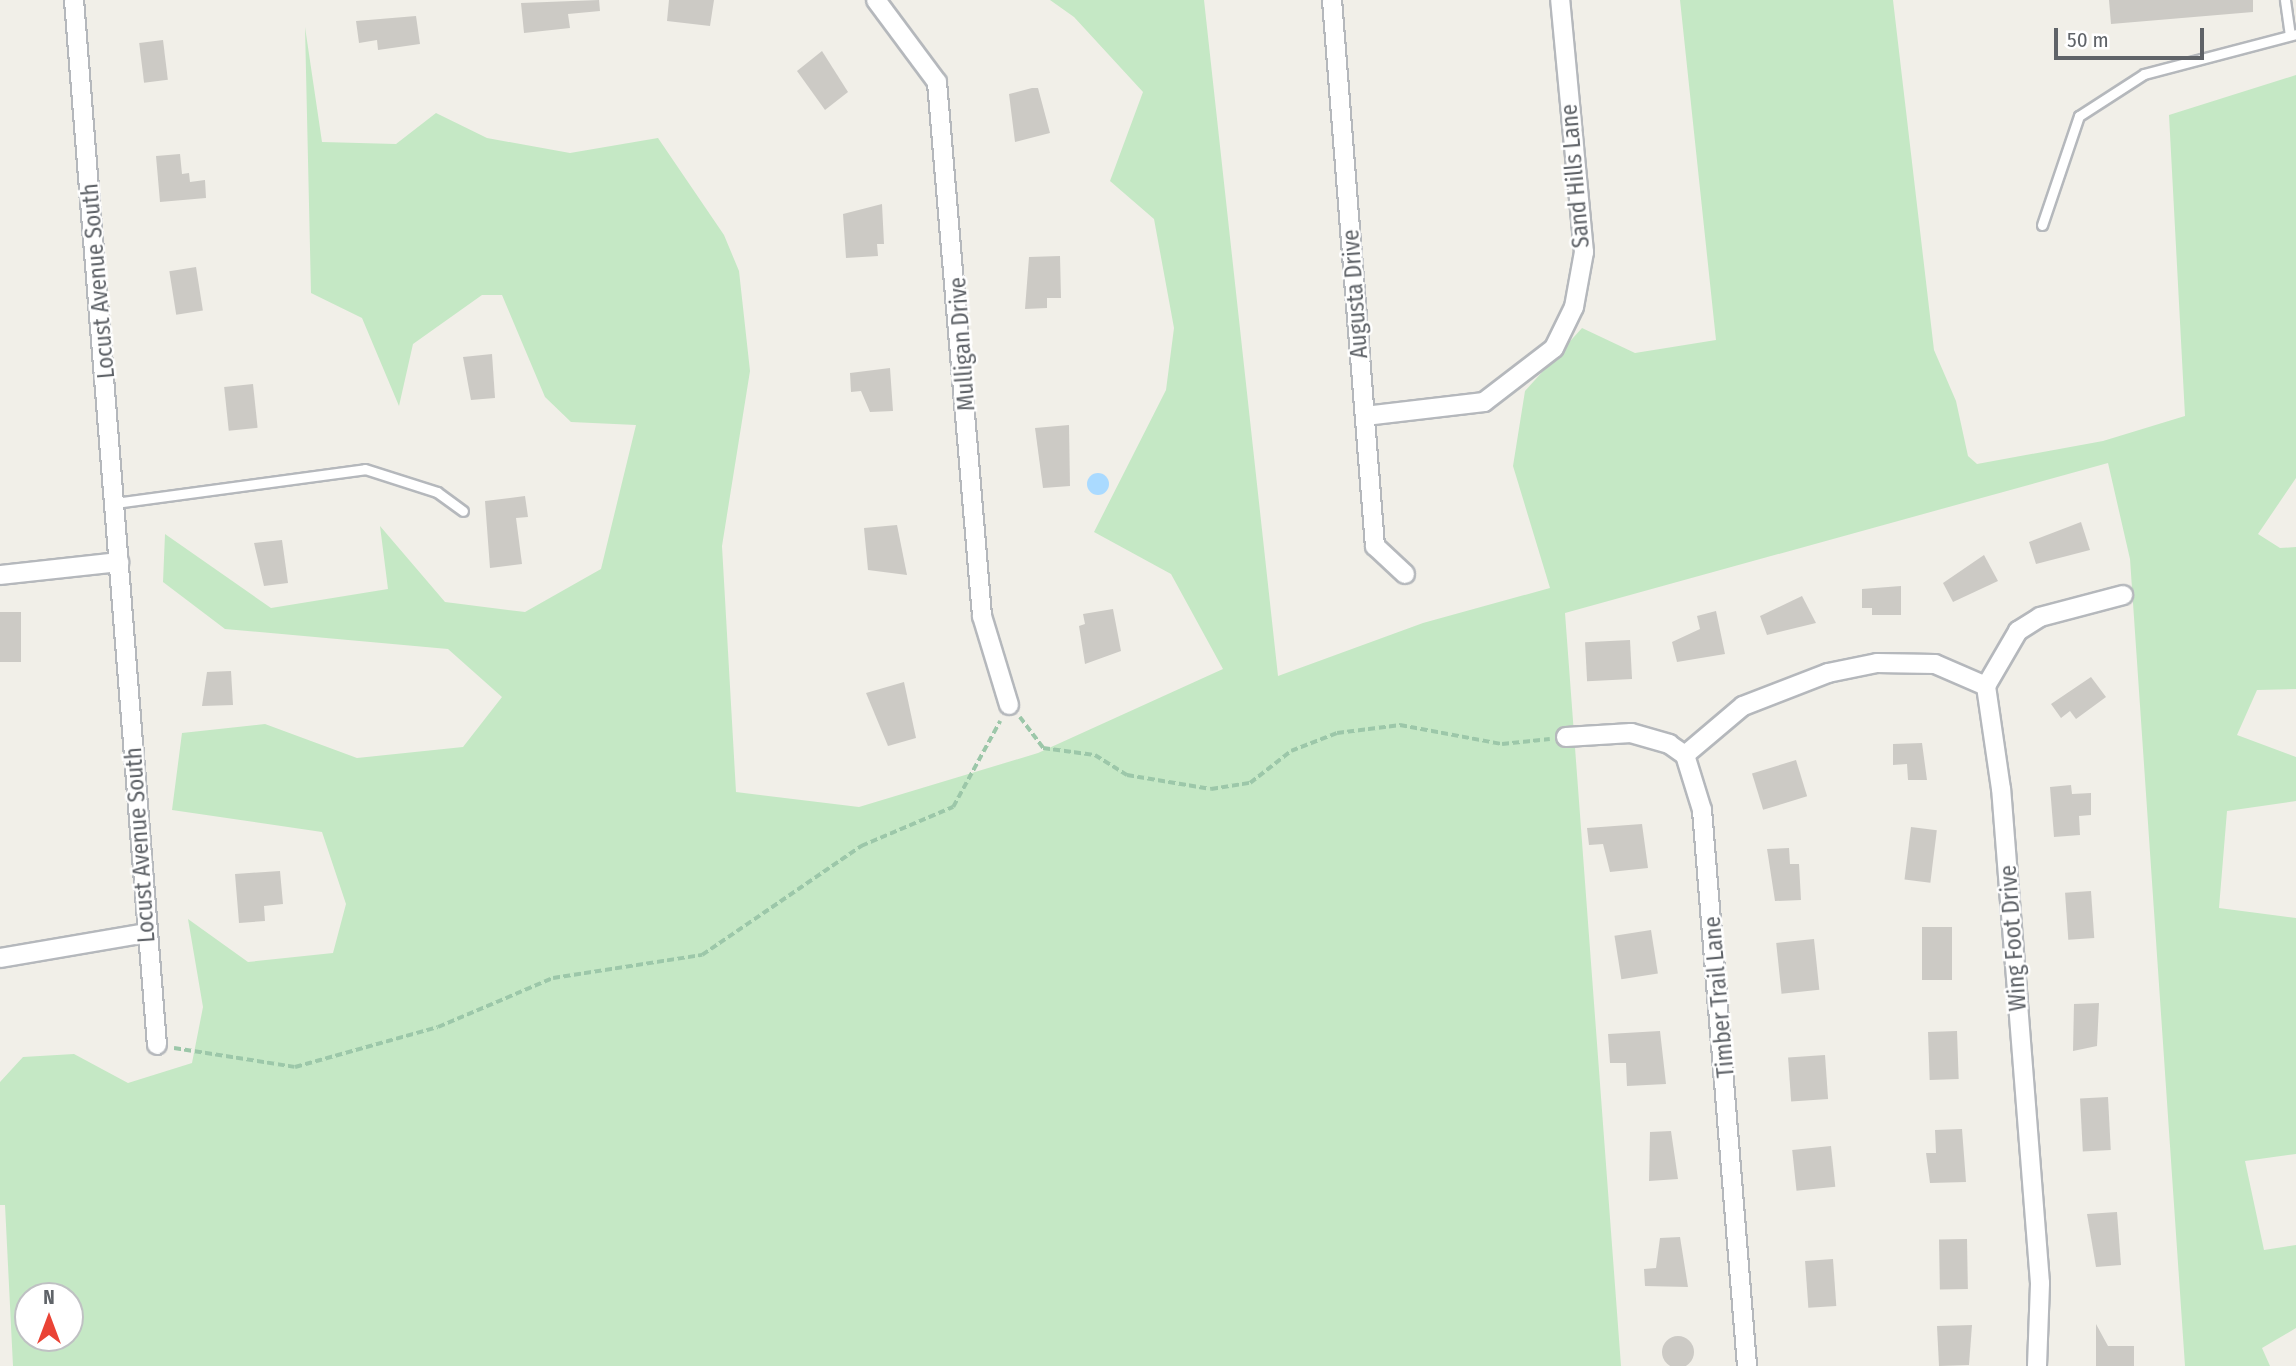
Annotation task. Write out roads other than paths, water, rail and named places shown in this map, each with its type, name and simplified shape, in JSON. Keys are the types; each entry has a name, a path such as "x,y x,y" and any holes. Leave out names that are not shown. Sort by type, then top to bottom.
{"street":[{"name":"Locust Avenue South","path":"74,0 157,1045"},
{"name":"Mulligan Drive","path":"876,0 937,82 982,616 1009,705"},
{"name":"Augusta Drive","path":"1332,0 1375,546 1405,574"},
{"name":"Sand Hills Lane","path":"1365,416 1484,402 1554,348 1574,307 1584,252 1560,0"},
{"path":"0,575 119,562"},
{"path":"1566,737 1631,733 1685,755 1743,706 1828,673 1877,663 1935,664 1986,686 2018,631 2040,617 2123,595"},
{"name":"Wing Foot Drive","path":"1986,686 2001,789 2040,1283 2037,1366"},
{"name":"Timber Trail Lane","path":"1685,755 1702,810 1708,865 1747,1366"},
{"path":"0,958 147,933"}],"lane":[{"path":"2042,225 2079,116 2144,74 2293,35 2286,0"},
{"path":"115,503 365,469 437,492 463,511"}],"water":[{"path":"1098,473 1106,476 1109,484 1106,492 1098,495 1090,492 1087,484 1090,476"}]}
